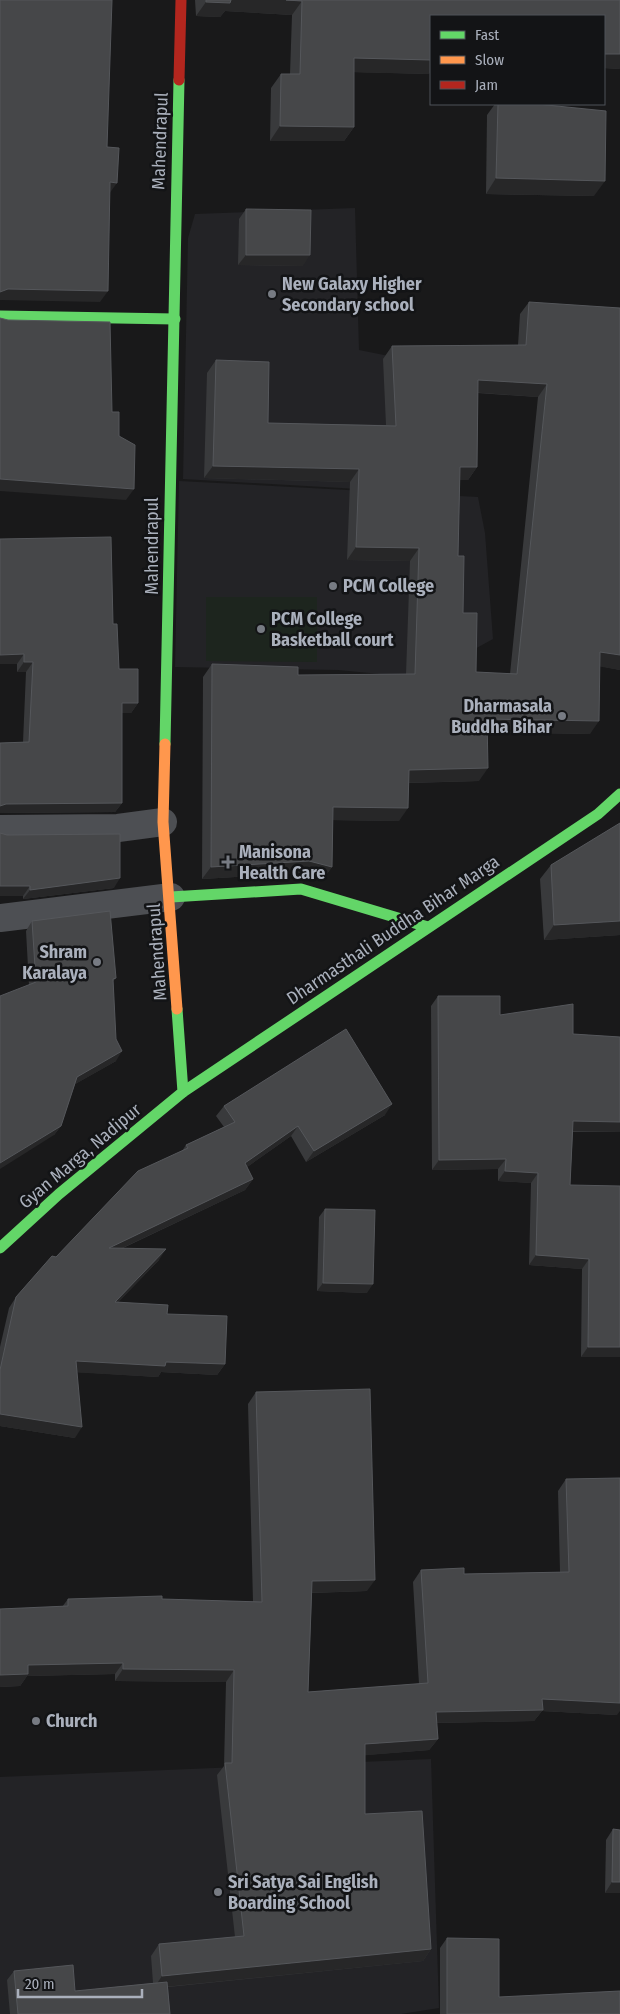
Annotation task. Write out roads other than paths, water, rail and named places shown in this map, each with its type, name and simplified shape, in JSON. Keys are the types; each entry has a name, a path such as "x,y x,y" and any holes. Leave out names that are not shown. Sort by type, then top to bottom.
{"main road":[{"name":"Mahendrapul","path":"181,0 163,822 184,1092"},
{"path":"0,316 174,319"},
{"name":"Dharmasthali Buddha Bihar Marga","path":"184,1092 598,814 620,794"},
{"path":"170,897 301,889 428,927"},
{"name":"Gyan Marga, Nadipur","path":"0,1248 59,1194 184,1092"}],"street":[{"path":"0,829 118,828 163,822"},
{"path":"0,918 170,897"}],"place":[{"name":"New Galaxy Higher Secondary school","path":"272,294"},
{"name":"PCM College","path":"333,586"},
{"name":"PCM College Basketball court","path":"261,629"},
{"name":"Dharmasala Buddha Bihar","path":"562,716"},
{"name":"Manisona Health Care","path":"228,862"},
{"name":"Shram Karalaya","path":"97,962"},
{"name":"Church","path":"36,1721"},
{"name":"Sri Satya Sai English Boarding School","path":"218,1892"}]}
